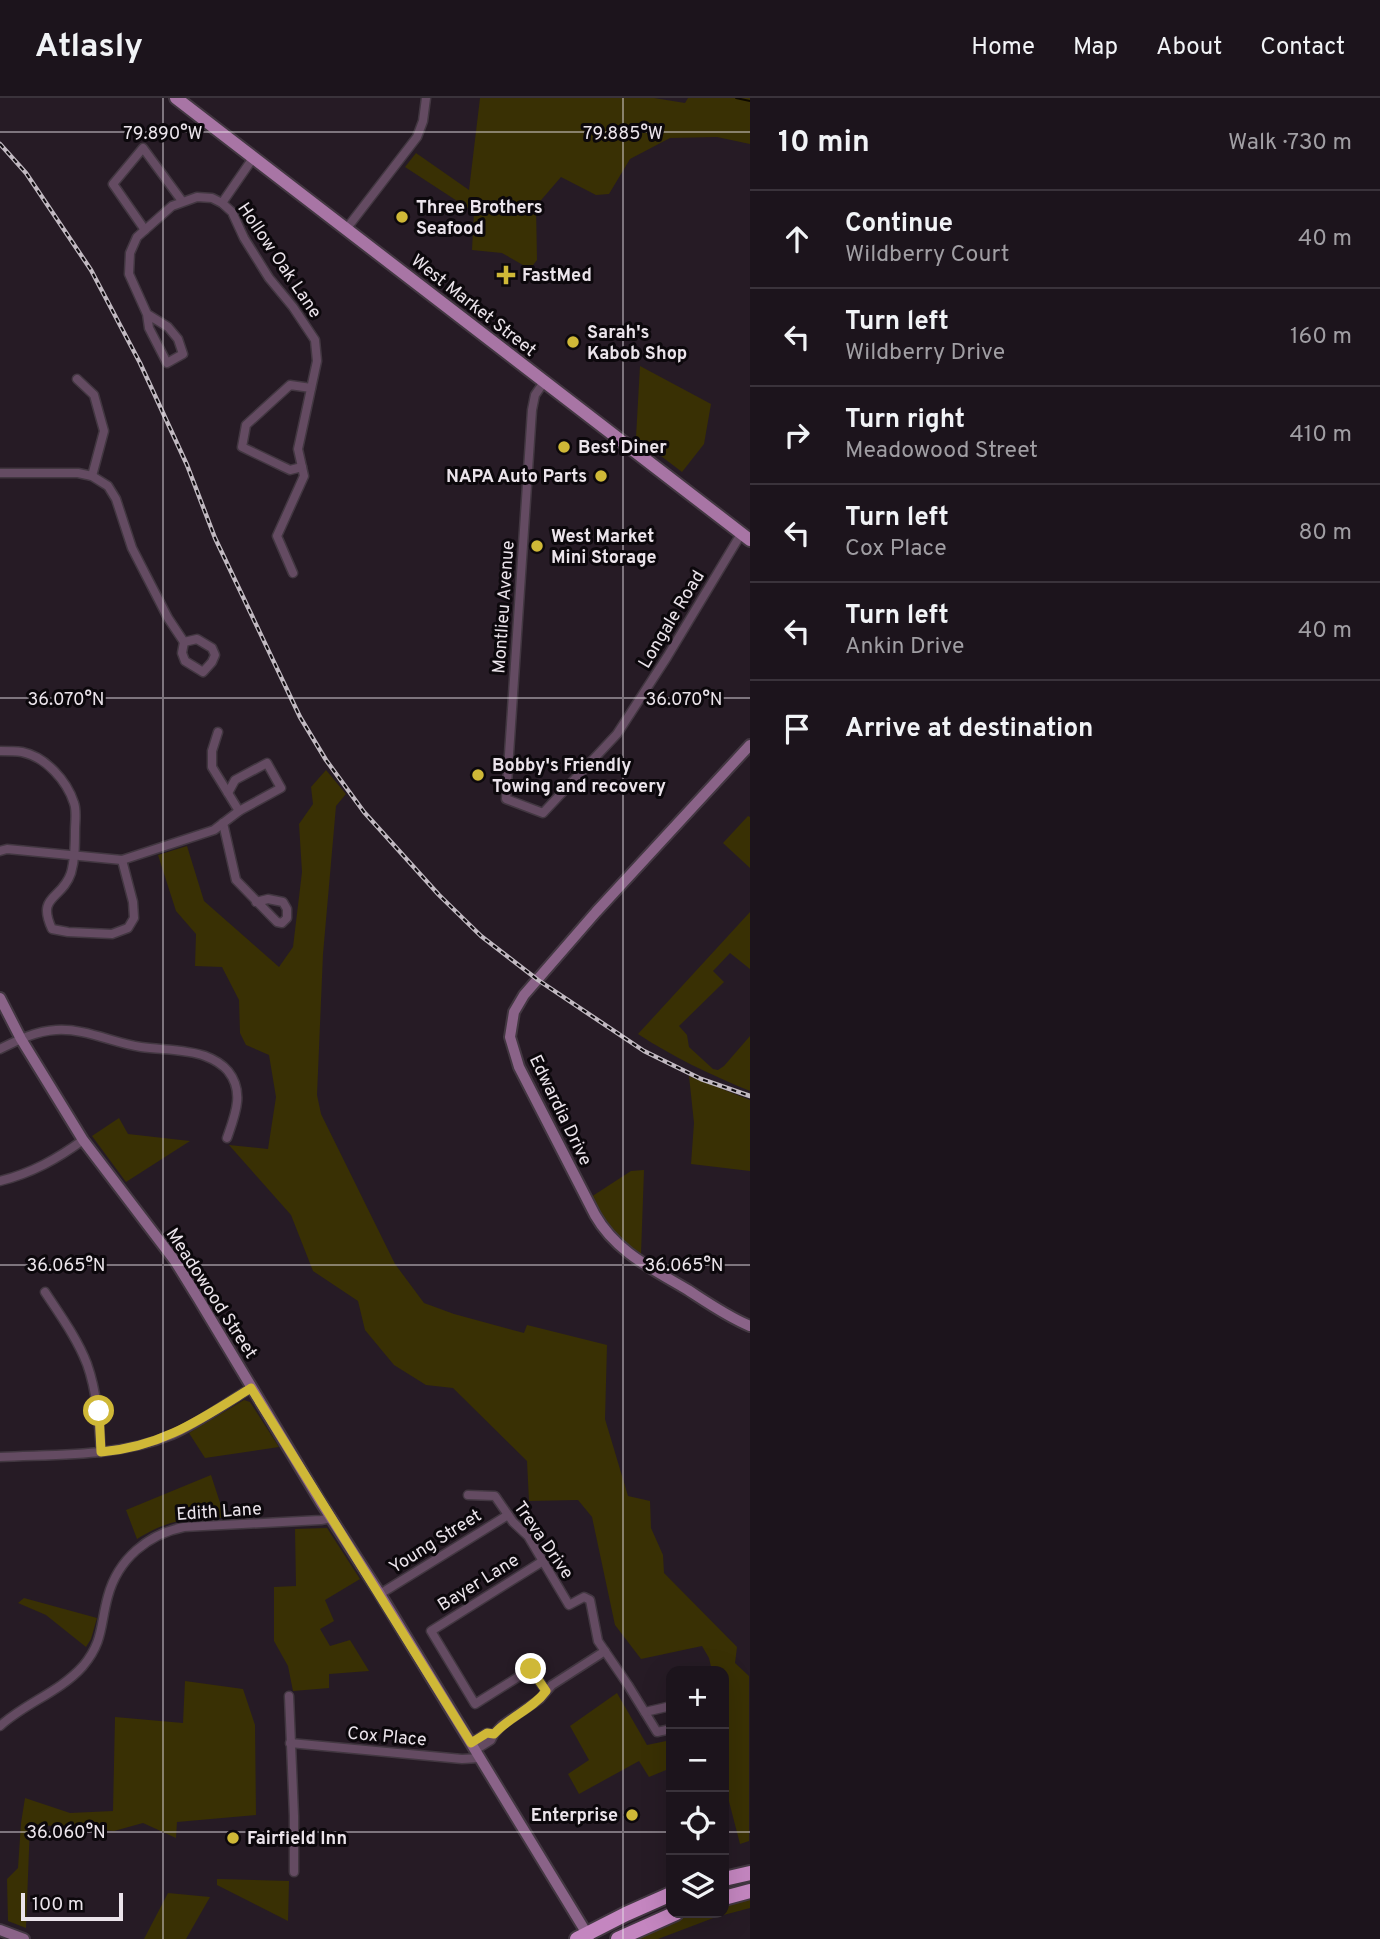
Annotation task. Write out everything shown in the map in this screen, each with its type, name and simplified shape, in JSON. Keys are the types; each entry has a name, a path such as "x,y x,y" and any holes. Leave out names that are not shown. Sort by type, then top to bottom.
{"highway":[{"path":"729,1878 750,1873"},
{"path":"729,1897 750,1891"},
{"path":"586,1938 626,1914 666,1897"},
{"path":"618,1939 666,1917"}],"main road":[{"name":"West Market Street","path":"176,98 746,537"}],"street":[{"path":"347,228 417,137 423,121 426,98"},
{"path":"145,230 113,184 144,148 182,201 172,206 145,230 137,237 130,253 129,274 147,314 149,328 167,363 183,354 178,339 168,327 147,314"},
{"name":"Hollow Oak Lane","path":"222,203 253,158"},
{"name":"Hollow Oak Lane","path":"182,201 197,197 212,198 232,212 244,238 269,278 315,340 317,360 298,449 304,476 277,536 293,573"},
{"path":"77,379 94,396 104,431 92,476"},
{"name":"Montlieu Avenue","path":"543,813 506,799 532,410 535,396 544,382"},
{"path":"302,467 290,470 242,447 246,425 290,385 311,388"},
{"path":"0,473 78,473 92,476 108,486 117,499 132,548 168,618 184,642 185,661 203,671 215,655 212,648 197,639 184,642"},
{"name":"Longale Road","path":"543,813 617,734 746,537"},
{"path":"218,732 212,751 212,767 239,811"},
{"name":"Edwardia Drive","path":"750,745 596,912 524,995 514,1013 510,1037 519,1067 608,1236 639,1261 750,1326"},
{"path":"0,759 0,751 24,752 44,762 64,781 75,805 75,856 70,876 62,890 50,900 46,915 52,929 112,934 128,928 134,918 133,902 122,860"},
{"path":"0,851 7,849 122,860 214,830 239,811 281,788 267,763 234,780 228,793"},
{"path":"223,823 236,880 256,902"},
{"name":"Meadowood Street","path":"0,998 21,1039 83,1140 175,1261 475,1750 586,1938"},
{"path":"0,1049 42,1032 67,1030 139,1047 198,1054 217,1061 227,1070 234,1082 237,1096 237,1110 227,1138"},
{"path":"0,1181 40,1168 83,1140"},
{"path":"45,1292 76,1340 87,1365 99,1411 101,1452"},
{"path":"0,1457 101,1452 143,1445 174,1434 251,1388"},
{"name":"Treva Drive","path":"468,1495 495,1496 528,1536 569,1605 584,1597 590,1600 596,1636 657,1732 666,1730"},
{"name":"Young Street","path":"380,1594 508,1515"},
{"name":"Edith Lane","path":"0,1726 12,1715 70,1679 88,1660 101,1635 112,1584 122,1566 144,1543 165,1532 184,1527 332,1518"},
{"name":"Bayer Lane","path":"542,1561 431,1630 475,1704 531,1669 546,1691"},
{"name":"Cox Place","path":"290,1743 462,1759 475,1750 487,1733 494,1734 502,1725 540,1699 552,1685 605,1651"},
{"path":"289,1696 294,1872"},
{"path":"645,1712 666,1707"},
{"path":"0,1930 24,1939"}],"shaded area":[{"path":"480,98 654,98 685,103 688,98 750,98 750,144 717,137 670,138 630,159 609,194 596,195 561,177 536,206 537,260 530,269 502,253 472,250 474,212 405,167 416,153 469,190"},
{"path":"640,366 711,404 704,444 682,472 636,437"},
{"path":"326,770 346,794 336,806 323,954 317,1095 321,1114 395,1264 424,1303 524,1333 527,1325 607,1345 605,1419 628,1496 650,1501 651,1528 663,1555 664,1573 737,1647 735,1663 749,1676 749,1841 740,1844 729,1801 729,1666 711,1666 702,1646 641,1659 615,1625 592,1517 578,1500 529,1501 527,1461 453,1388 426,1385 394,1365 365,1330 358,1301 313,1271 291,1215 229,1145 268,1149 276,1097 269,1055 246,1045 240,1033 239,1000 222,967 195,966 196,934 176,911 158,855 187,846 204,901 279,967 293,947 302,872 299,824 313,804 311,787"},
{"path":"748,816 750,817 750,868 723,843"},
{"path":"750,912 750,969 730,953 713,971 724,982 679,1026 687,1035 689,1047 713,1069 718,1070 750,1036 750,1091 692,1065 638,1034"},
{"path":"689,1076 750,1100 750,1171 691,1164 694,1123"},
{"path":"119,1118 128,1134 190,1141 126,1182 92,1136"},
{"path":"644,1170 641,1254 619,1236 591,1197 631,1171"},
{"path":"244,1400 250,1402 279,1447 205,1458 189,1433"},
{"path":"211,1475 225,1518 170,1523 137,1539 126,1510"},
{"path":"327,1528 360,1579 325,1600 334,1621 320,1629 330,1646 350,1640 369,1671 329,1674 329,1688 293,1691 288,1666 274,1641 274,1587 296,1586 295,1529"},
{"path":"24,1598 97,1618 86,1647 46,1615 18,1603"},
{"path":"185,1681 243,1689 255,1725 256,1815 177,1822 176,1838 143,1823 114,1831 30,1824 26,1928 8,1921 7,1879 18,1868 25,1798 70,1813 113,1811 115,1717 183,1723"},
{"path":"617,1693 647,1745 666,1741 666,1770 649,1777 639,1761 579,1794 568,1774 589,1760 570,1726"},
{"path":"217,1879 289,1881 288,1921 217,1885"},
{"path":"168,1893 210,1897 186,1939 144,1939"},
{"path":"750,1899 750,1908 729,1914 729,1904"},
{"path":"680,1918 713,1918 658,1939 628,1939"}],"waterway":[{"path":"736,98 750,101"}],"railway":[{"path":"0,144 26,173 91,270 140,363 187,465 215,538 300,717 326,760 364,812 439,895 481,936 538,980 644,1051 701,1079 750,1096"}],"place":[{"name":"Three Brothers Seafood","path":"402,217"},
{"name":"FastMed","path":"506,275"},
{"name":"Sarah's Kabob Shop","path":"573,342"},
{"name":"Best Diner","path":"564,447"},
{"name":"NAPA Auto Parts","path":"601,476"},
{"name":"West Market Mini Storage","path":"537,546"},
{"name":"Bobby's Friendly Towing and recovery","path":"478,775"},
{"name":"Enterprise","path":"632,1815"},
{"name":"Fairfield Inn","path":"233,1838"}],"route":[{"path":"99,1411 101,1452 122,1450 174,1434 251,1388 471,1743 487,1733 494,1734 502,1725 540,1699 546,1691 531,1669"}]}
